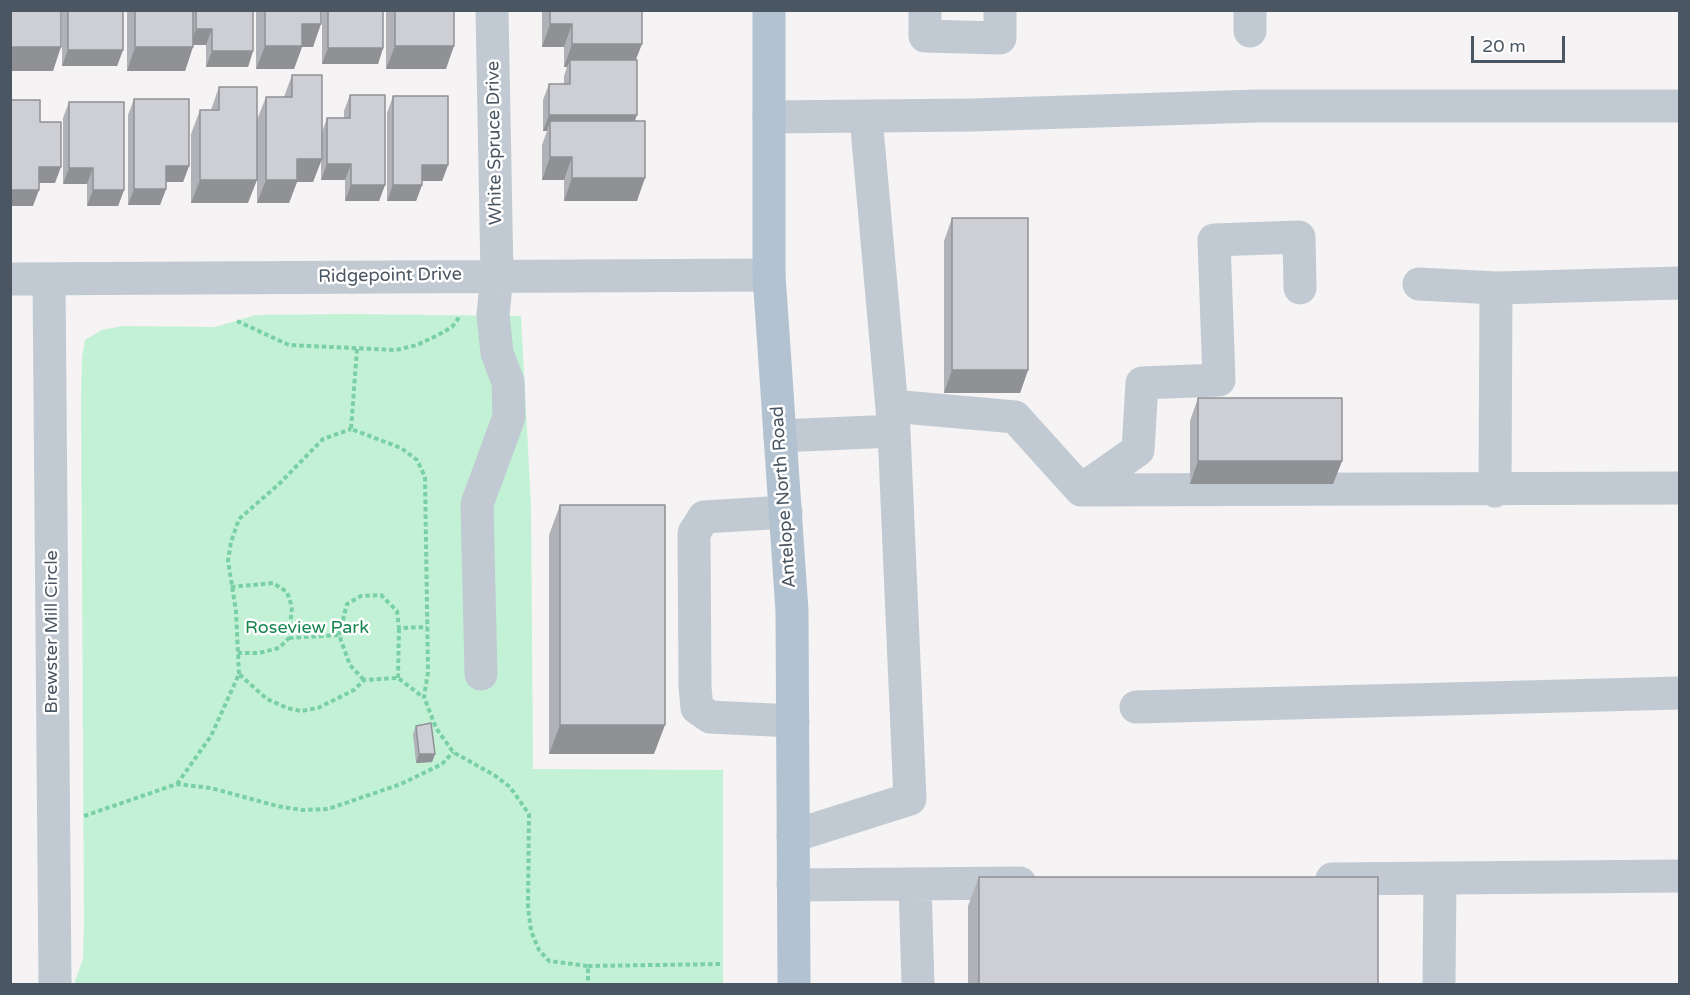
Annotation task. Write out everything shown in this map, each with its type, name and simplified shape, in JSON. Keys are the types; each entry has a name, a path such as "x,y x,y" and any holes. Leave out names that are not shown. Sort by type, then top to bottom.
{"main road":[{"name":"Antelope North Road","path":"769,10 769,275 792,611 794,984"}],"street":[{"name":"White Spruce Drive","path":"481,674 477,504 509,417 508,382 497,353 493,315 497,275 492,10"},
{"path":"925,10 925,36 1000,38 1000,10"},
{"path":"769,117 866,117 1257,106 1680,105"},
{"path":"793,836 910,799 893,418 866,117"},
{"path":"1080,490 1138,450 1142,383 1219,380 1214,240 1299,237 1300,288"},
{"name":"Ridgepoint Drive","path":"10,279 769,275"},
{"name":"Brewster Mill Circle","path":"49,280 55,984"},
{"path":"1419,284 1496,288 1680,283"},
{"path":"1495,491 1496,288"},
{"path":"780,436 893,418 1015,417 1080,490 1495,491 1680,488"},
{"path":"786,512 704,517 694,533 695,687 697,708 710,717 793,721"},
{"path":"1136,707 1680,691 1680,681"},
{"path":"1297,880 1680,876"},
{"path":"1439,984 1440,878"},
{"path":"793,885 1046,882"},
{"path":"915,884 918,984"}],"path":[{"path":"237,321 290,345 396,350 417,345 438,335 452,327 460,315"},
{"path":"177,784 211,736 239,674 236,611 228,561 231,542 239,519 279,484 323,439 351,429"},
{"path":"231,587 273,583 287,592 292,607 289,638 279,648 259,653 238,653"},
{"path":"364,680 350,665 339,636 347,604 361,596 381,595 397,611 399,678"},
{"path":"399,628 427,627"},
{"path":"289,638 339,636"},
{"path":"239,674 267,699 287,708 301,711 318,708 354,690 364,680 399,678 424,698"},
{"path":"83,817 177,784 211,788 277,806 302,810 328,809 401,784 442,764 453,752"},
{"path":"588,966 723,964"}],"green space":[{"name":"Roseview Park","path":"256,315 521,316 531,505 533,769 723,770 723,984 74,984 83,959 84,922 81,398 82,357 85,340 102,330 123,326 215,327"}],"building":[{"path":"10,10 61,10 61,47 10,47"},
{"path":"68,10 123,10 123,50 68,50"},
{"path":"135,10 193,10 193,47 135,47"},
{"path":"196,10 253,10 253,51 212,51 212,29 196,29"},
{"path":"265,10 321,10 321,24 302,24 302,46 265,46"},
{"path":"328,10 383,10 383,48 328,48"},
{"path":"395,10 454,10 454,46 395,46"},
{"path":"550,10 642,10 642,44 572,44 572,24 550,24"},
{"path":"570,60 637,60 637,115 549,115 549,84 570,84"},
{"path":"292,75 322,75 322,159 297,159 297,180 266,180 266,97 292,97"},
{"path":"219,87 257,87 257,180 200,180 200,110 219,110"},
{"path":"350,95 385,95 385,185 351,185 351,164 327,164 327,118 350,118"},
{"path":"393,96 448,96 448,165 422,165 422,185 393,185"},
{"path":"134,99 189,99 189,166 166,166 166,189 134,189"},
{"path":"10,100 40,100 40,122 61,122 61,167 39,167 39,190 10,190"},
{"path":"69,102 124,102 124,190 93,190 93,168 69,168"},
{"path":"550,121 645,121 645,178 572,178 572,157 550,157"},
{"path":"952,218 1028,218 1028,370 952,370"},
{"path":"1198,398 1342,398 1342,461 1198,461"},
{"path":"560,505 665,505 665,725 560,725"},
{"path":"431,723 435,754 419,754 416,726"},
{"path":"979,877 1378,877 1378,984 979,984"}]}
